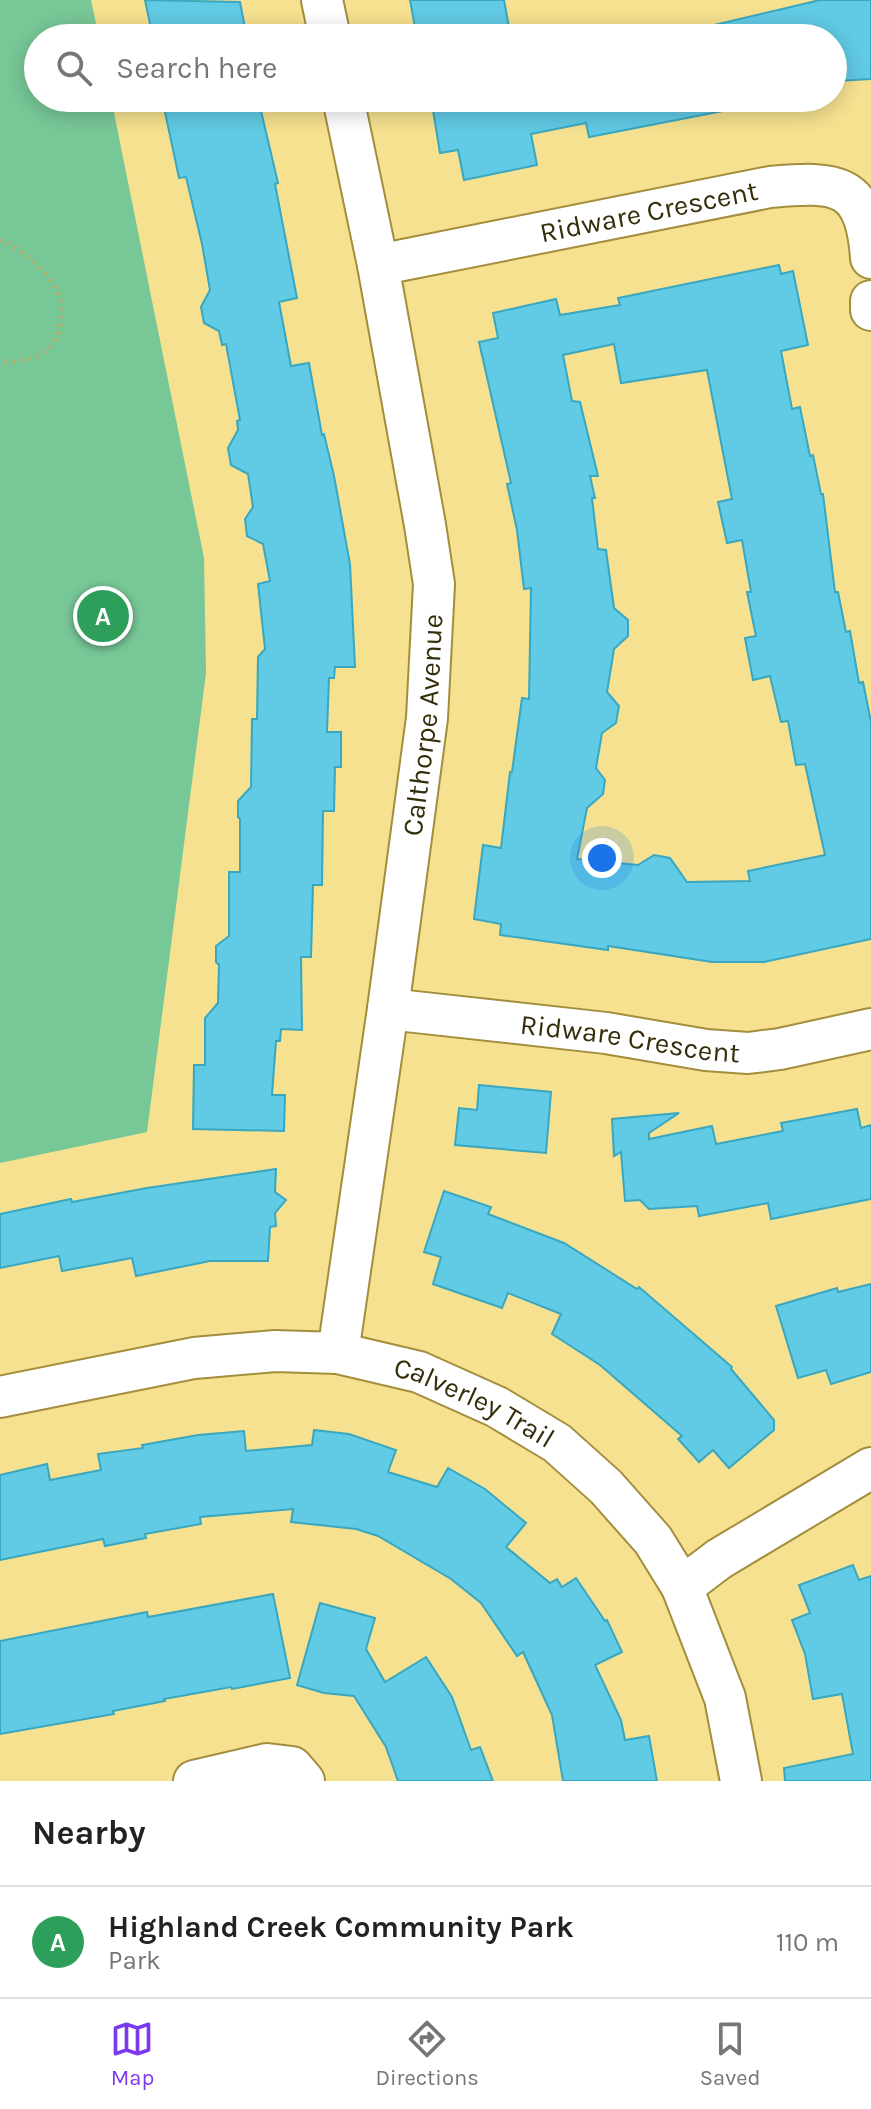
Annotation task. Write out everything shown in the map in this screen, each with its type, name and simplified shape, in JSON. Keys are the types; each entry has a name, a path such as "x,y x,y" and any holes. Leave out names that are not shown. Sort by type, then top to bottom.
{"street":[{"path":"322,0 327,24"},
{"name":"Calthorpe Avenue","path":"338,1353 427,718 434,584 378,265 346,112"},
{"name":"Ridware Crescent","path":"378,265 770,187 810,184 831,186 851,195 862,211 869,233 871,258"},
{"path":"871,301 871,310"},
{"name":"Ridware Crescent","path":"388,1009 606,1033 706,1050 748,1053 871,1029"},
{"name":"Calverley Trail","path":"0,1397 194,1358 275,1351 338,1353 419,1372 497,1407 557,1443 606,1487 653,1540 682,1587 725,1698 741,1781"},
{"path":"682,1587 719,1559 871,1468"},
{"path":"194,1781 267,1764 292,1767 304,1781"}],"path":[{"path":"0,240 15,246 45,272 62,301 60,335 48,350 21,363 0,362"}],"green space":[{"path":"0,0 91,0 96,24 24,24 24,112 114,112 204,558 206,673 147,1132 0,1163"}],"building":[{"path":"145,0 240,2 244,24 150,24"},
{"path":"410,0 504,0 508,24 414,24"},
{"path":"820,0 871,0 871,79 847,80 847,24 718,24"},
{"path":"165,112 261,112 278,183 275,184 297,298 279,302 291,366 309,363 350,564 355,667 335,667 334,678 329,678 327,732 341,732 341,767 335,767 334,811 323,811 322,885 313,885 311,957 301,957 302,1030 281,1029 280,1041 276,1041 272,1095 285,1095 284,1131 193,1129 194,1065 205,1065 205,1018 218,1003 216,946 229,936 229,872 240,872 238,801 251,787 252,719 257,719 258,657 265,649 258,584 270,581 263,544 247,536 245,519 253,507 248,474 231,465 228,448 240,420 226,344 222,345 219,331 204,323 201,307 210,290 186,177 179,178"},
{"path":"433,112 718,112 589,137 586,123 531,134 537,165 464,180 458,150 440,153"},
{"path":"779,265 781,274 793,271 808,345 781,351 792,409 800,407 810,456 813,455 823,494 835,592 838,592 846,632 850,631 859,683 863,682 871,722 871,939 764,962 712,962 608,946 608,950 500,935 501,924 474,919 483,845 501,848 522,698 529,699 531,588 524,589 517,530 507,484 511,483 479,342 498,338 493,313 556,299 560,315 620,305 618,298","holes":["614,344 621,383 707,370 732,499 718,502 727,543 742,540 751,592 747,592 756,636 745,638 753,680 770,676 781,722 788,721 796,765 805,764 825,855 748,871 750,881 687,882 670,858 654,855 638,865 577,859 587,808 603,794 605,780 596,768 602,733 616,723 619,706 607,692 614,649 628,636 628,620 614,608 606,550 598,549 592,498 595,498 590,476 598,476 580,402 572,401 563,355"]},
{"path":"479,1085 551,1092 546,1153 455,1145 459,1108 477,1110"},
{"path":"857,1109 861,1128 871,1125 871,1199 771,1219 768,1203 699,1216 697,1206 649,1209 640,1200 625,1201 621,1152 614,1156 612,1119 679,1113 649,1133 649,1139 712,1126 716,1144 783,1131 781,1123"},
{"path":"276,1169 275,1192 286,1200 275,1213 276,1226 270,1227 268,1261 210,1261 136,1276 132,1258 62,1271 59,1256 0,1268 0,1214 71,1199 72,1202"},
{"path":"444,1191 491,1207 488,1214 564,1243 637,1289 639,1287 732,1367 774,1420 774,1430 729,1468 713,1450 699,1462 678,1439 682,1436 600,1365 552,1334 561,1314 508,1293 502,1308 433,1284 441,1257 424,1252"},
{"path":"871,1284 871,1372 831,1384 826,1370 798,1378 776,1306 837,1288 838,1292"},
{"path":"314,1430 349,1434 396,1450 388,1472 437,1487 448,1468 485,1489 526,1523 506,1547 550,1583 557,1579 562,1587 576,1578 607,1620 622,1652 595,1665 621,1720 625,1740 649,1736 657,1781 563,1781 552,1715 523,1652 517,1656 481,1603 451,1579 378,1536 356,1529 291,1522 293,1509 200,1517 201,1524 145,1534 146,1538 105,1546 103,1539 0,1560 0,1475 47,1464 50,1480 101,1470 98,1454 143,1448 142,1445 198,1435 244,1431 246,1451 312,1445"},
{"path":"853,1565 859,1580 871,1576 871,1781 785,1781 784,1768 853,1754 842,1694 813,1699 805,1654 792,1620 810,1613 799,1585"},
{"path":"273,1594 290,1678 164,1699 113,1711 114,1714 0,1734 0,1641 147,1612 148,1617"},
{"path":"320,1603 375,1618 366,1649 385,1682 426,1657 452,1697 471,1750 480,1747 493,1781 398,1781 386,1747 354,1696 324,1693 297,1685"}],"place":[{"name":"Highland Creek Community Park","path":"103,616"}]}
